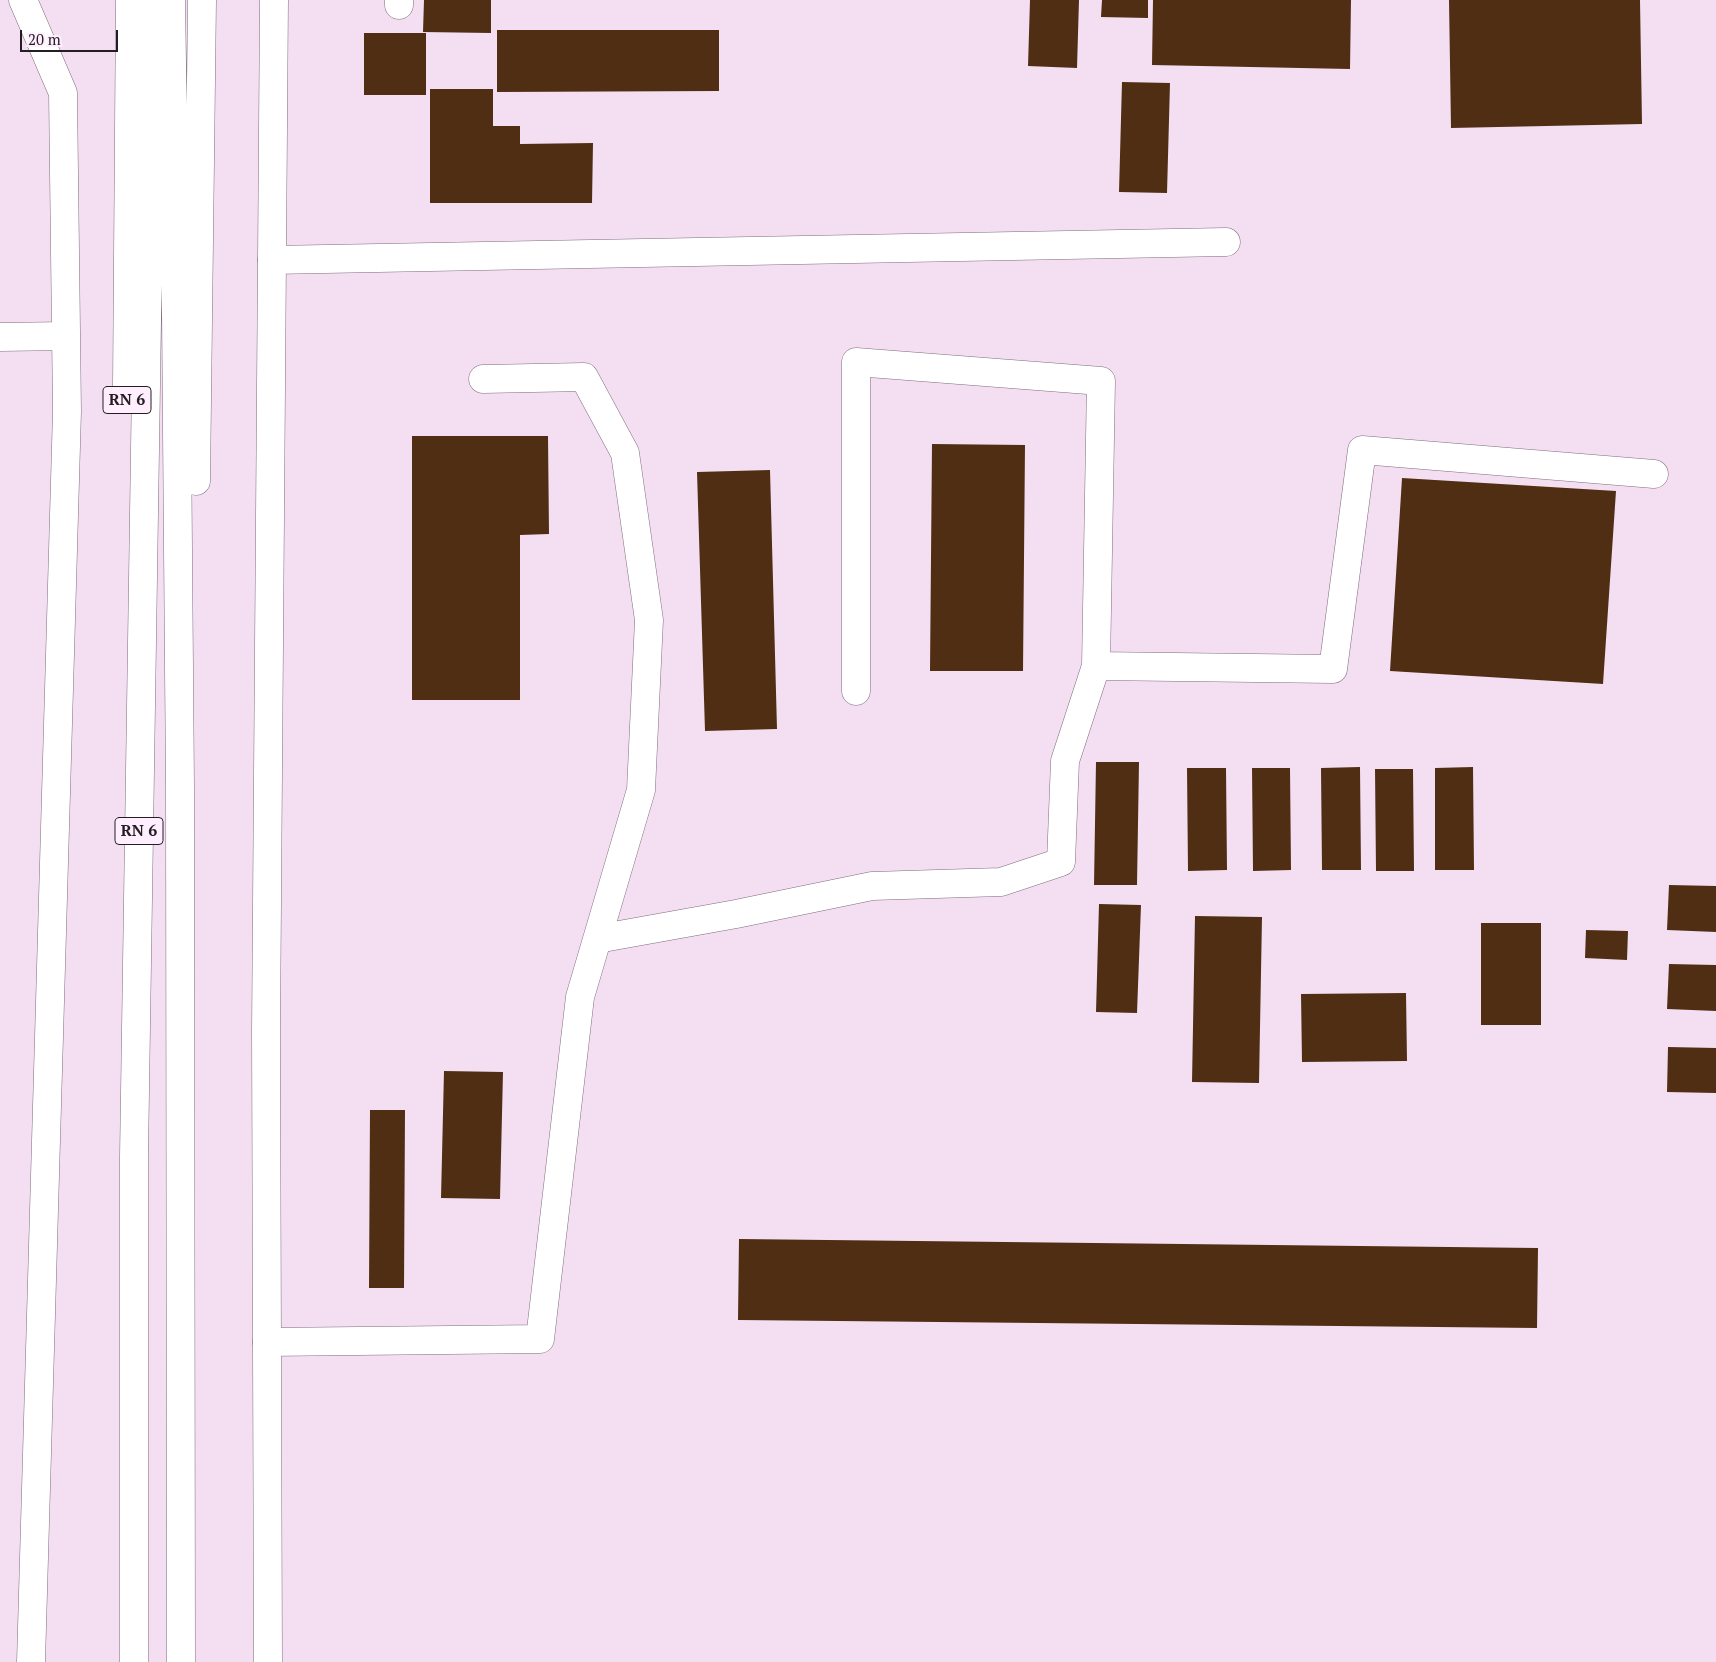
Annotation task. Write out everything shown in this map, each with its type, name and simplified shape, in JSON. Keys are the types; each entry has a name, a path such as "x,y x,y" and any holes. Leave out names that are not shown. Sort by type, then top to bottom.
{"main road":[{"path":"23,0 63,93 66,336 66,451 31,1662"},
{"name":"RN 6","path":"130,0 127,508 139,801"},
{"name":"RN 6","path":"134,1662 134,1155 151,64 154,0"},
{"name":"RN 6","path":"171,0 180,787 180,1662"},
{"name":"RN 6","path":"180,787 196,467 202,0"},
{"path":"268,1662 266,1021 274,0"},
{"path":"272,260 1226,242"},
{"path":"0,337 66,336"},
{"path":"597,939 736,914 872,886 1001,882 1061,862 1065,761 1096,666 1101,382 856,362 856,691"},
{"path":"267,1342 540,1339 580,997 641,790 649,620 625,453 584,377 483,379"},
{"path":"1096,666 1333,669 1362,450 1654,474"}],"building":[{"path":"424,0 491,0 491,33 423,32"},
{"path":"1030,0 1079,0 1077,68 1028,66"},
{"path":"1102,0 1148,0 1148,18 1101,17"},
{"path":"1153,0 1351,0 1350,69 1152,65"},
{"path":"1449,0 1640,0 1642,124 1451,128"},
{"path":"497,30 719,30 719,91 497,92"},
{"path":"364,33 426,33 426,95 364,95"},
{"path":"1122,82 1170,83 1167,193 1119,192"},
{"path":"430,89 493,89 493,126 520,126 520,144 593,143 592,203 430,203"},
{"path":"412,436 548,436 549,534 520,535 520,700 412,700"},
{"path":"932,444 1025,445 1023,671 930,671"},
{"path":"770,470 777,729 705,731 697,472"},
{"path":"1402,478 1616,491 1603,684 1390,671"},
{"path":"1096,762 1139,762 1137,885 1094,885"},
{"path":"1360,767 1361,870 1322,870 1321,768"},
{"path":"1473,767 1474,870 1435,870 1435,768"},
{"path":"1187,768 1226,768 1227,870 1188,871"},
{"path":"1252,768 1290,768 1291,870 1253,871"},
{"path":"1375,769 1413,769 1414,871 1376,871"},
{"path":"1669,885 1716,886 1716,932 1667,930"},
{"path":"1099,904 1141,905 1137,1013 1096,1012"},
{"path":"1195,916 1262,917 1259,1083 1192,1082"},
{"path":"1481,923 1541,923 1541,1025 1481,1025"},
{"path":"1586,930 1628,931 1627,960 1585,958"},
{"path":"1669,964 1716,965 1716,1011 1667,1009"},
{"path":"1406,993 1407,1061 1302,1062 1301,994"},
{"path":"1668,1047 1716,1048 1716,1093 1667,1092"},
{"path":"444,1071 503,1072 500,1199 441,1198"},
{"path":"370,1110 405,1110 404,1288 369,1288"},
{"path":"739,1239 1538,1248 1537,1328 738,1320"}]}
